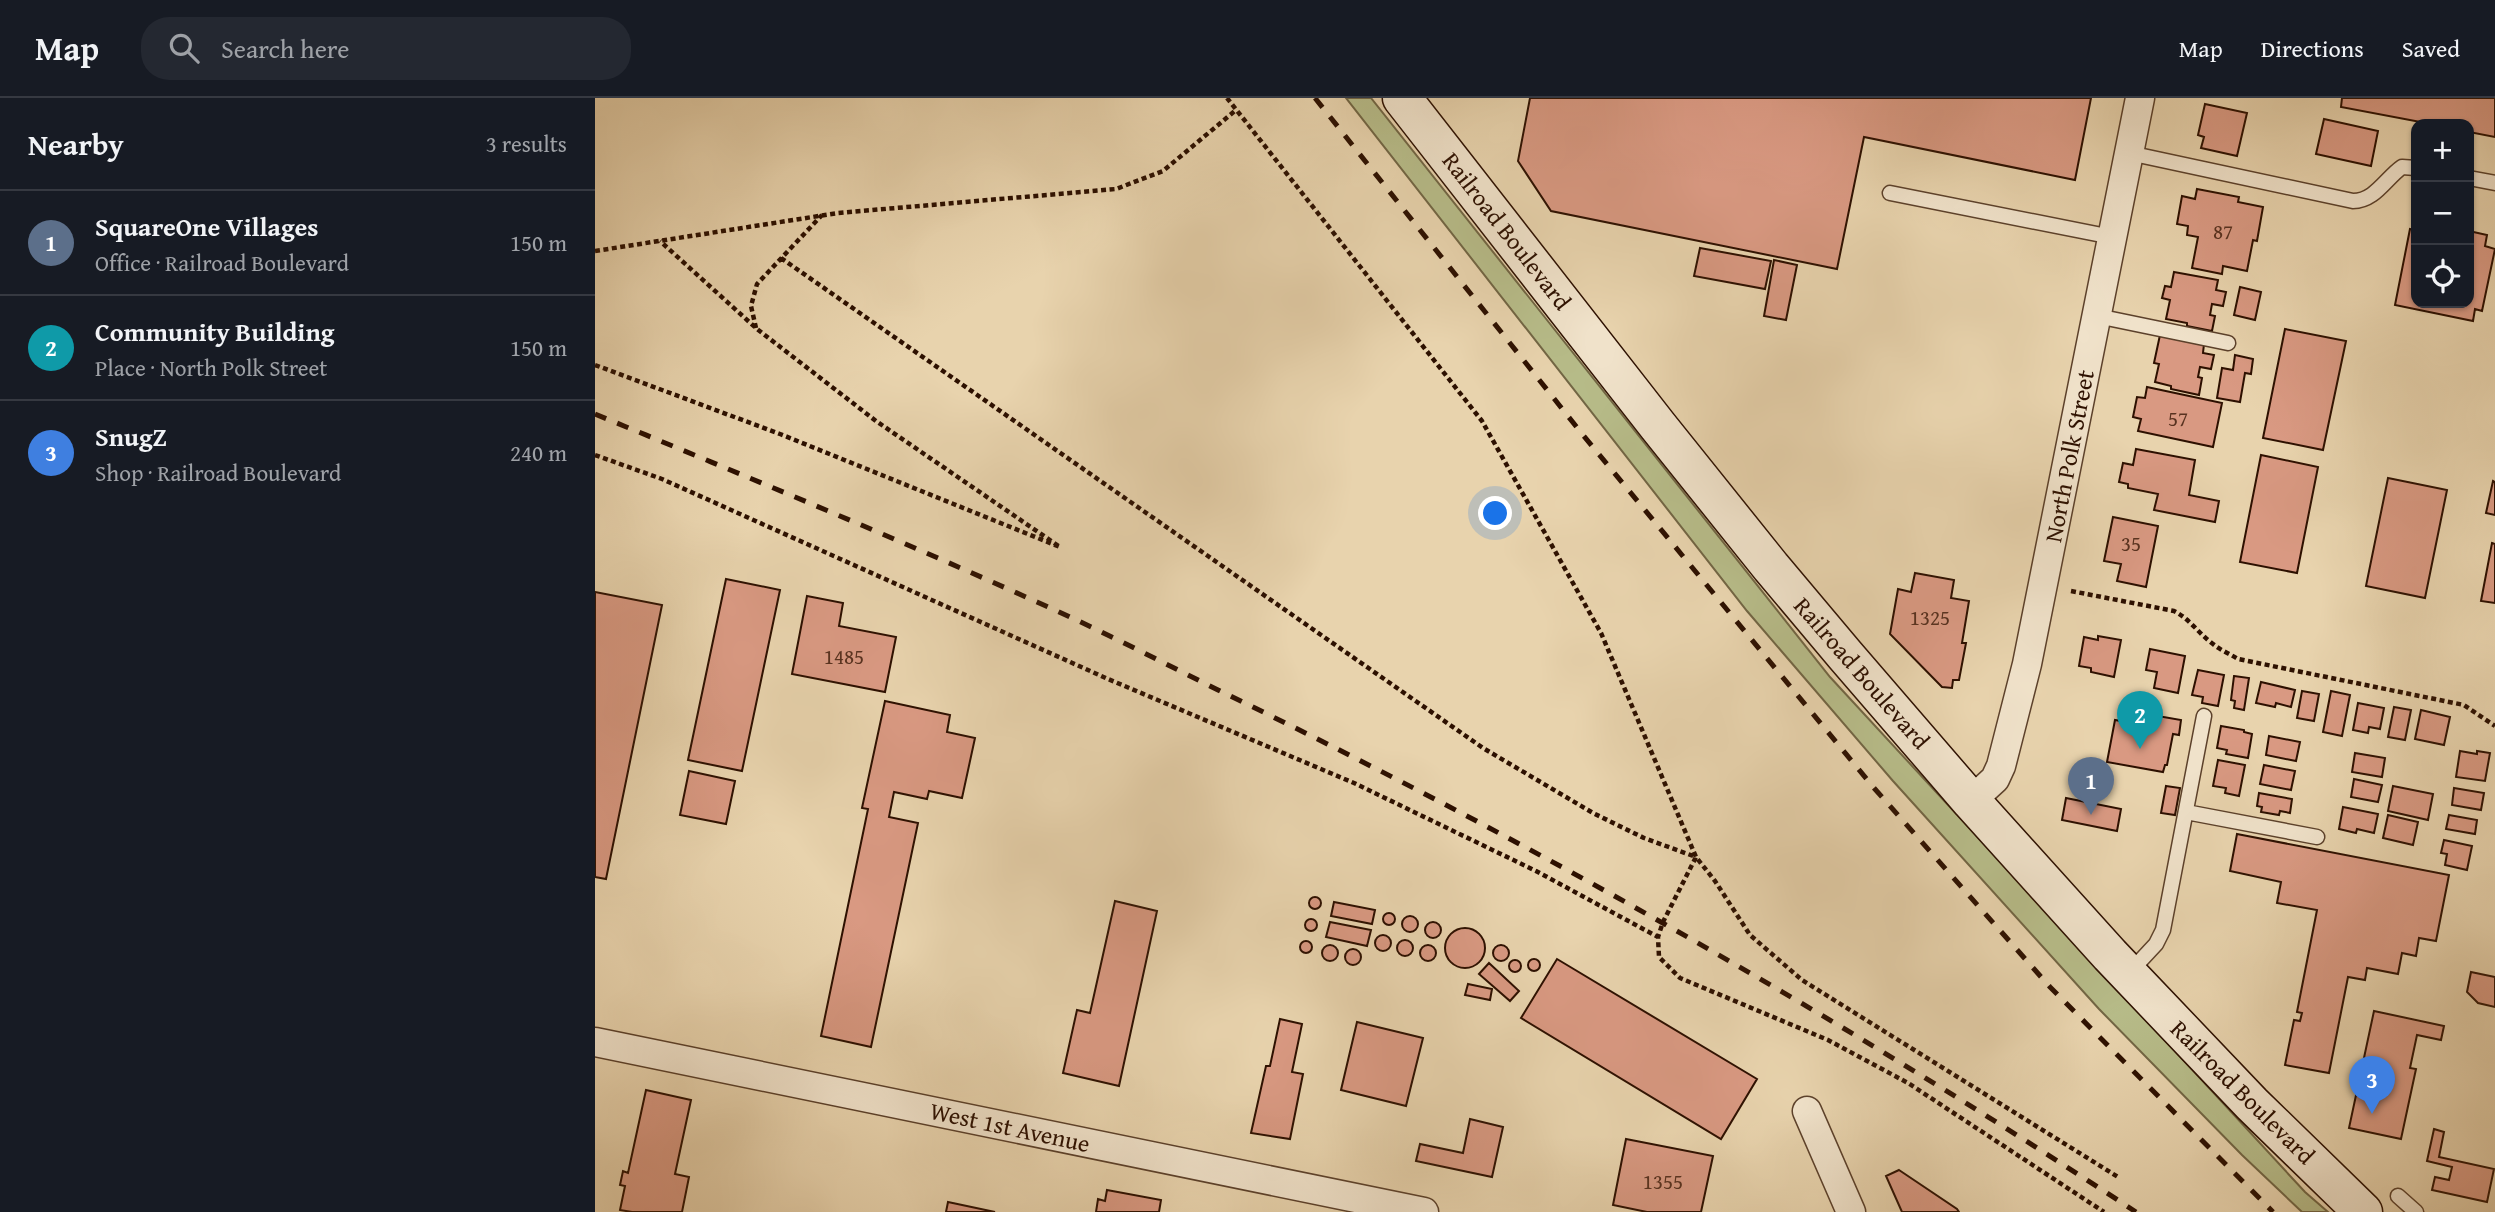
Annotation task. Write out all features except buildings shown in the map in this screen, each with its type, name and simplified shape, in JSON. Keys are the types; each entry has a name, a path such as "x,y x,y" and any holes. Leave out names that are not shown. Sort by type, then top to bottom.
{"street":[{"name":"Railroad Boulevard","path":"1402,98 1771,567 1971,801 2128,974 2252,1104 2363,1212"},
{"name":"North Polk Street","path":"1971,801 1995,779 2007,749 2027,664 2140,98"},
{"name":"West 1st Avenue","path":"595,1042 1425,1212"},
{"path":"1807,1111 1851,1212"}],"lane":[{"path":"2129,153 2359,201 2381,188 2402,167 2411,168"},
{"path":"2474,179 2495,183"},
{"path":"1890,192 2112,237"},
{"path":"2097,316 2228,343"},
{"path":"2128,974 2156,944 2163,930 2204,716"},
{"path":"2186,812 2317,837"},
{"path":"2398,1196 2416,1212"}],"path":[{"path":"1227,98 1482,421 1601,633 1696,857 1751,935 1802,980 2117,1177"},
{"path":"595,251 822,215 1116,189 1163,171 1236,110"},
{"path":"757,329 751,306 757,284 822,215"},
{"path":"595,365 780,434 1060,547 876,421 757,329 660,241"},
{"path":"781,258 1483,748 1593,813 1644,838 1696,857"},
{"path":"595,455 663,479 1108,679 1354,783 1536,871 1658,937"},
{"path":"2043,585 2173,611 2186,617 2192,626 2214,645 2238,659 2464,705 2495,726"},
{"path":"1696,857 1658,937 1660,957 1680,978 1828,1040 1908,1083 2104,1212"}],"green space":[{"path":"1346,98 1371,98 1830,677 2305,1192 2328,1212 2302,1212 2242,1155 2099,1009 1893,781 1747,611"}],"railway":[{"path":"1315,98 1583,435 1874,788 2050,987 2273,1212"},
{"path":"595,414 1060,612 1454,809 1686,936 1800,1002 1913,1070 2136,1212"}],"place":[{"name":"Community Building","path":"2140,749"},
{"name":"SquareOne Villages","path":"2091,815"},
{"name":"SnugZ","path":"2372,1114"}]}
